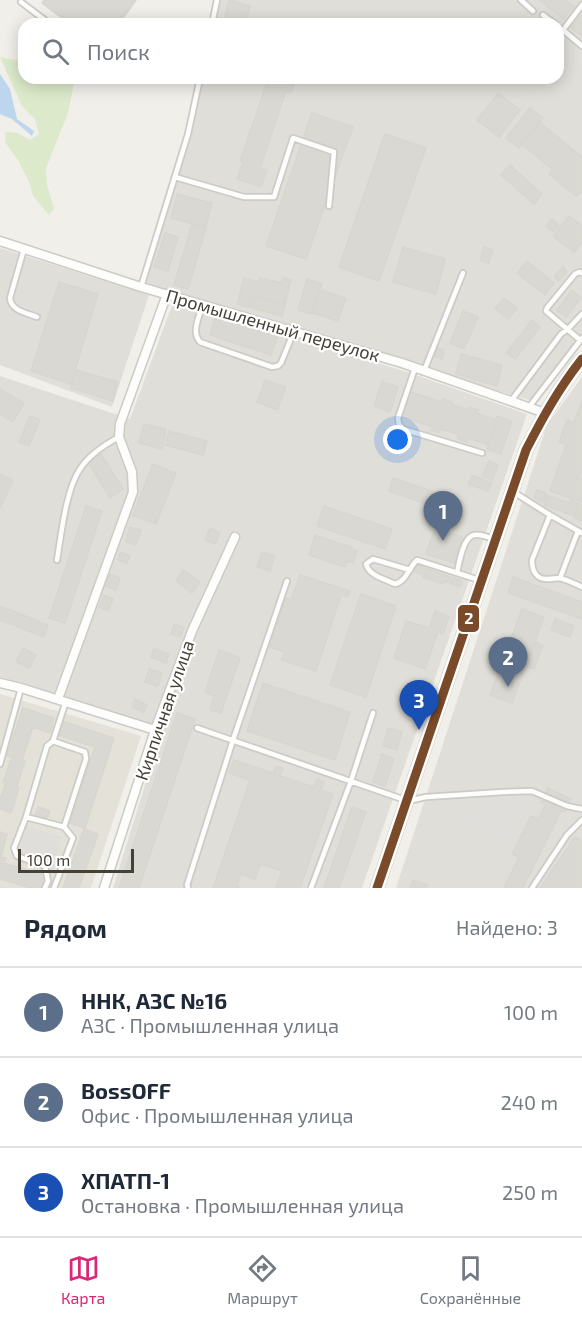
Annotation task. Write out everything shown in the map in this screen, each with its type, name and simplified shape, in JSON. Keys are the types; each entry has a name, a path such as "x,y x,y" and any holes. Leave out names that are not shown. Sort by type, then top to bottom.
{"street":[{"name":"Промышленный переулок","path":"0,241 141,287 415,368 545,413"},
{"path":"62,700 133,492 132,472 119,437 120,424 167,294"},
{"path":"377,888 526,450 565,381 581,362"},
{"name":"Кирпичная улица","path":"104,888 155,730 192,631 235,537"},
{"path":"0,683 155,730"}],"lane":[{"path":"213,18 217,0"},
{"path":"521,0 533,10"},
{"path":"564,22 582,4 579,0"},
{"path":"21,1 42,18"},
{"path":"543,15 547,18"},
{"path":"564,31 582,45"},
{"path":"141,287 188,134 199,84"},
{"path":"175,177 244,197 274,197 293,138 334,152 329,206"},
{"path":"24,249 10,303 14,308 37,317"},
{"path":"424,371 463,273"},
{"path":"529,407 581,339 546,311 575,274 582,273"},
{"path":"203,305 195,332 200,342 272,367 281,363 294,331"},
{"path":"510,401 561,334 582,314"},
{"path":"415,368 398,418 399,424 403,429 482,453"},
{"path":"57,560 70,491 78,471 90,457 119,437"},
{"path":"512,491 580,532 560,578"},
{"path":"550,515 532,560 534,573 540,578 560,578 582,587"},
{"path":"457,573 466,541 470,536 477,534 496,540"},
{"path":"410,570 373,560 366,564 370,572 395,584 403,581 417,560 482,581"},
{"path":"188,888 187,885 233,740 287,581"},
{"path":"0,764 21,688"},
{"path":"45,888 48,881 45,866 17,856 14,848 26,817 47,746 53,741 62,700"},
{"path":"311,888 351,781 373,713"},
{"path":"197,728 408,801 426,797 531,791 567,806 582,809"},
{"path":"53,741 85,752 86,759 64,827"},
{"path":"26,817 64,827 73,838 54,888"},
{"path":"532,888 567,835 582,820"}],"shaded area":[{"path":"221,0 582,0 582,338 532,401 146,283 199,84 564,84 564,18 216,18"},
{"path":"0,248 149,295 112,407 0,365"},
{"path":"174,300 404,371 527,414 362,888 113,888 163,727 0,679 0,376 130,419"},
{"path":"582,377 582,888 396,888 547,425"},
{"path":"0,694 141,736 91,888 0,888"},
{"path":"493,796 529,796 506,845 467,821"},
{"path":"26,826 62,837 51,873 16,861"}],"green space":[{"path":"0,57 18,61 18,84 74,84 68,113 46,168 47,185 54,208 49,215 33,196 30,184 18,160 5,142 6,132 17,133 30,140 39,134 35,119 22,106"}],"water":[{"path":"0,74 10,89 17,119 34,131 32,136 12,119 0,114"}],"building":[{"path":"44,0 136,0 123,18 62,18 42,3"},
{"path":"229,0 250,6 247,18 224,18"},
{"path":"539,0 565,0 574,6 563,18"},
{"path":"582,16 582,36 571,28"},
{"path":"267,84 295,84 291,93 286,91 260,168 267,170 261,187 237,179 243,162 240,161"},
{"path":"498,93 520,110 499,137 477,120"},
{"path":"530,108 543,118 519,148 506,138"},
{"path":"312,113 353,127 306,259 266,246"},
{"path":"539,122 582,157 582,193 576,196 549,174 552,169 521,144"},
{"path":"385,134 426,148 379,281 339,267"},
{"path":"510,165 542,194 534,204 501,175"},
{"path":"177,194 212,203 206,227 171,218"},
{"path":"569,216 582,226 582,242 574,252 553,236"},
{"path":"552,219 559,225 553,232 546,226"},
{"path":"192,224 206,228 188,289 174,285"},
{"path":"165,233 178,237 168,271 154,267"},
{"path":"403,247 445,259 436,294 393,282"},
{"path":"484,247 493,250 489,263 480,260"},
{"path":"527,261 554,283 545,295 517,273"},
{"path":"563,267 567,272 558,281 554,277"},
{"path":"244,278 259,282 260,278 282,283 283,278 291,280 285,304 252,296 249,307 237,304"},
{"path":"307,279 322,284 312,314 298,310"},
{"path":"59,282 98,294 71,384 31,371"},
{"path":"320,290 346,298 338,321 313,313"},
{"path":"572,290 581,298 566,317 557,310"},
{"path":"252,296 285,304 282,316 249,307"},
{"path":"504,298 517,308 508,319 495,309"},
{"path":"463,311 478,317 464,349 450,343"},
{"path":"216,314 278,334 271,355 210,335"},
{"path":"532,320 540,327 515,359 506,353"},
{"path":"437,348 444,350 442,359 435,357"},
{"path":"461,354 502,365 497,386 456,374"},
{"path":"76,370 118,382 113,401 71,388"},
{"path":"265,380 286,387 277,410 257,402"},
{"path":"382,381 398,387 390,412 374,406"},
{"path":"0,389 24,403 13,422 0,414"},
{"path":"408,391 442,402 443,399 468,410 469,407 478,410 477,413 496,420 488,445 468,438 467,442 458,439 459,435 441,429 439,433 431,430 433,427 400,416"},
{"path":"582,400 582,468 579,477 582,479 582,502 550,491 566,445 559,442 567,420 574,422"},
{"path":"30,416 40,420 29,446 19,442"},
{"path":"497,416 512,421 501,454 487,449"},
{"path":"144,424 166,429 162,449 139,443"},
{"path":"169,431 207,441 203,455 165,445"},
{"path":"101,454 123,489 110,498 88,462"},
{"path":"489,461 498,465 492,480 482,476"},
{"path":"153,464 176,473 156,524 133,515"},
{"path":"0,474 13,480 0,508"},
{"path":"472,475 492,483 488,491 468,484"},
{"path":"393,478 434,492 429,505 389,491"},
{"path":"537,490 546,493 543,502 534,498"},
{"path":"547,495 579,504 574,516 544,505"},
{"path":"579,504 582,505 582,521 574,518"},
{"path":"86,506 102,511 65,623 49,618"},
{"path":"324,506 392,529 385,549 317,526"},
{"path":"130,527 141,530 136,545 126,542"},
{"path":"210,528 220,533 215,544 205,540"},
{"path":"435,528 462,537 454,563 426,554"},
{"path":"315,535 357,551 353,563 347,561 345,567 309,555"},
{"path":"120,552 130,556 127,563 118,560"},
{"path":"262,552 275,556 270,571 257,567"},
{"path":"417,565 462,581 460,587 423,577 424,575 415,571"},
{"path":"183,570 200,582 192,593 176,581"},
{"path":"110,574 120,578 116,590 105,586"},
{"path":"300,575 350,591 348,597 341,595 316,671 282,660 285,652 270,647 286,598 291,600"},
{"path":"513,577 582,602 582,619 508,593"},
{"path":"361,594 396,606 371,682 335,670"},
{"path":"104,595 113,599 108,611 99,607"},
{"path":"0,606 48,625 44,637 0,620"},
{"path":"522,609 544,617 512,703 490,695"},
{"path":"435,611 449,617 443,634 438,632 425,669 394,658 406,621 429,628"},
{"path":"555,619 574,626 570,637 551,630"},
{"path":"174,624 184,628 180,637 171,634"},
{"path":"536,642 543,645 534,669 527,667"},
{"path":"23,648 36,655 29,668 16,662"},
{"path":"154,649 169,654 166,663 151,657"},
{"path":"219,650 240,658 221,713 210,710 214,696 205,692"},
{"path":"149,669 162,673 158,686 145,682"},
{"path":"335,670 371,682 366,697 330,685"},
{"path":"263,683 350,712 335,760 247,731"},
{"path":"135,699 147,705 144,712 132,707"},
{"path":"23,708 54,718 50,733 33,727 22,760 25,761 11,813 0,809 0,799 12,757 7,755"},
{"path":"177,713 195,719 139,888 119,888"},
{"path":"62,721 114,738 85,828 70,823 95,747 58,735"},
{"path":"388,728 402,732 397,750 383,746"},
{"path":"382,754 394,759 385,786 373,782"},
{"path":"234,760 273,773 276,766 283,768 280,776 314,787 317,779 324,782 321,790 333,794 300,888 276,888 282,871 261,864 255,879 241,874 237,887 240,888 213,888 250,780 229,773"},
{"path":"548,788 571,799 564,812 561,811 523,888 504,888 519,857 512,854 531,816 538,819 546,804 541,802"},
{"path":"38,807 50,811 47,818 35,815"},
{"path":"352,807 366,812 339,888 324,888"},
{"path":"84,829 98,834 79,888 63,888"},
{"path":"0,832 7,834 1,857 6,858 4,863 44,875 41,888 31,888 0,879"},
{"path":"575,837 582,841 582,888 540,888"},
{"path":"413,880 428,885 427,888 410,888"}],"transit line":[{"name":"2","path":"377,888 526,450 552,403 582,359"}],"place":[{"name":"ННК, АЗС №16","path":"443,541"},
{"name":"BossOFF","path":"508,687"},
{"name":"ХПАТП-1","path":"419,730"}]}
